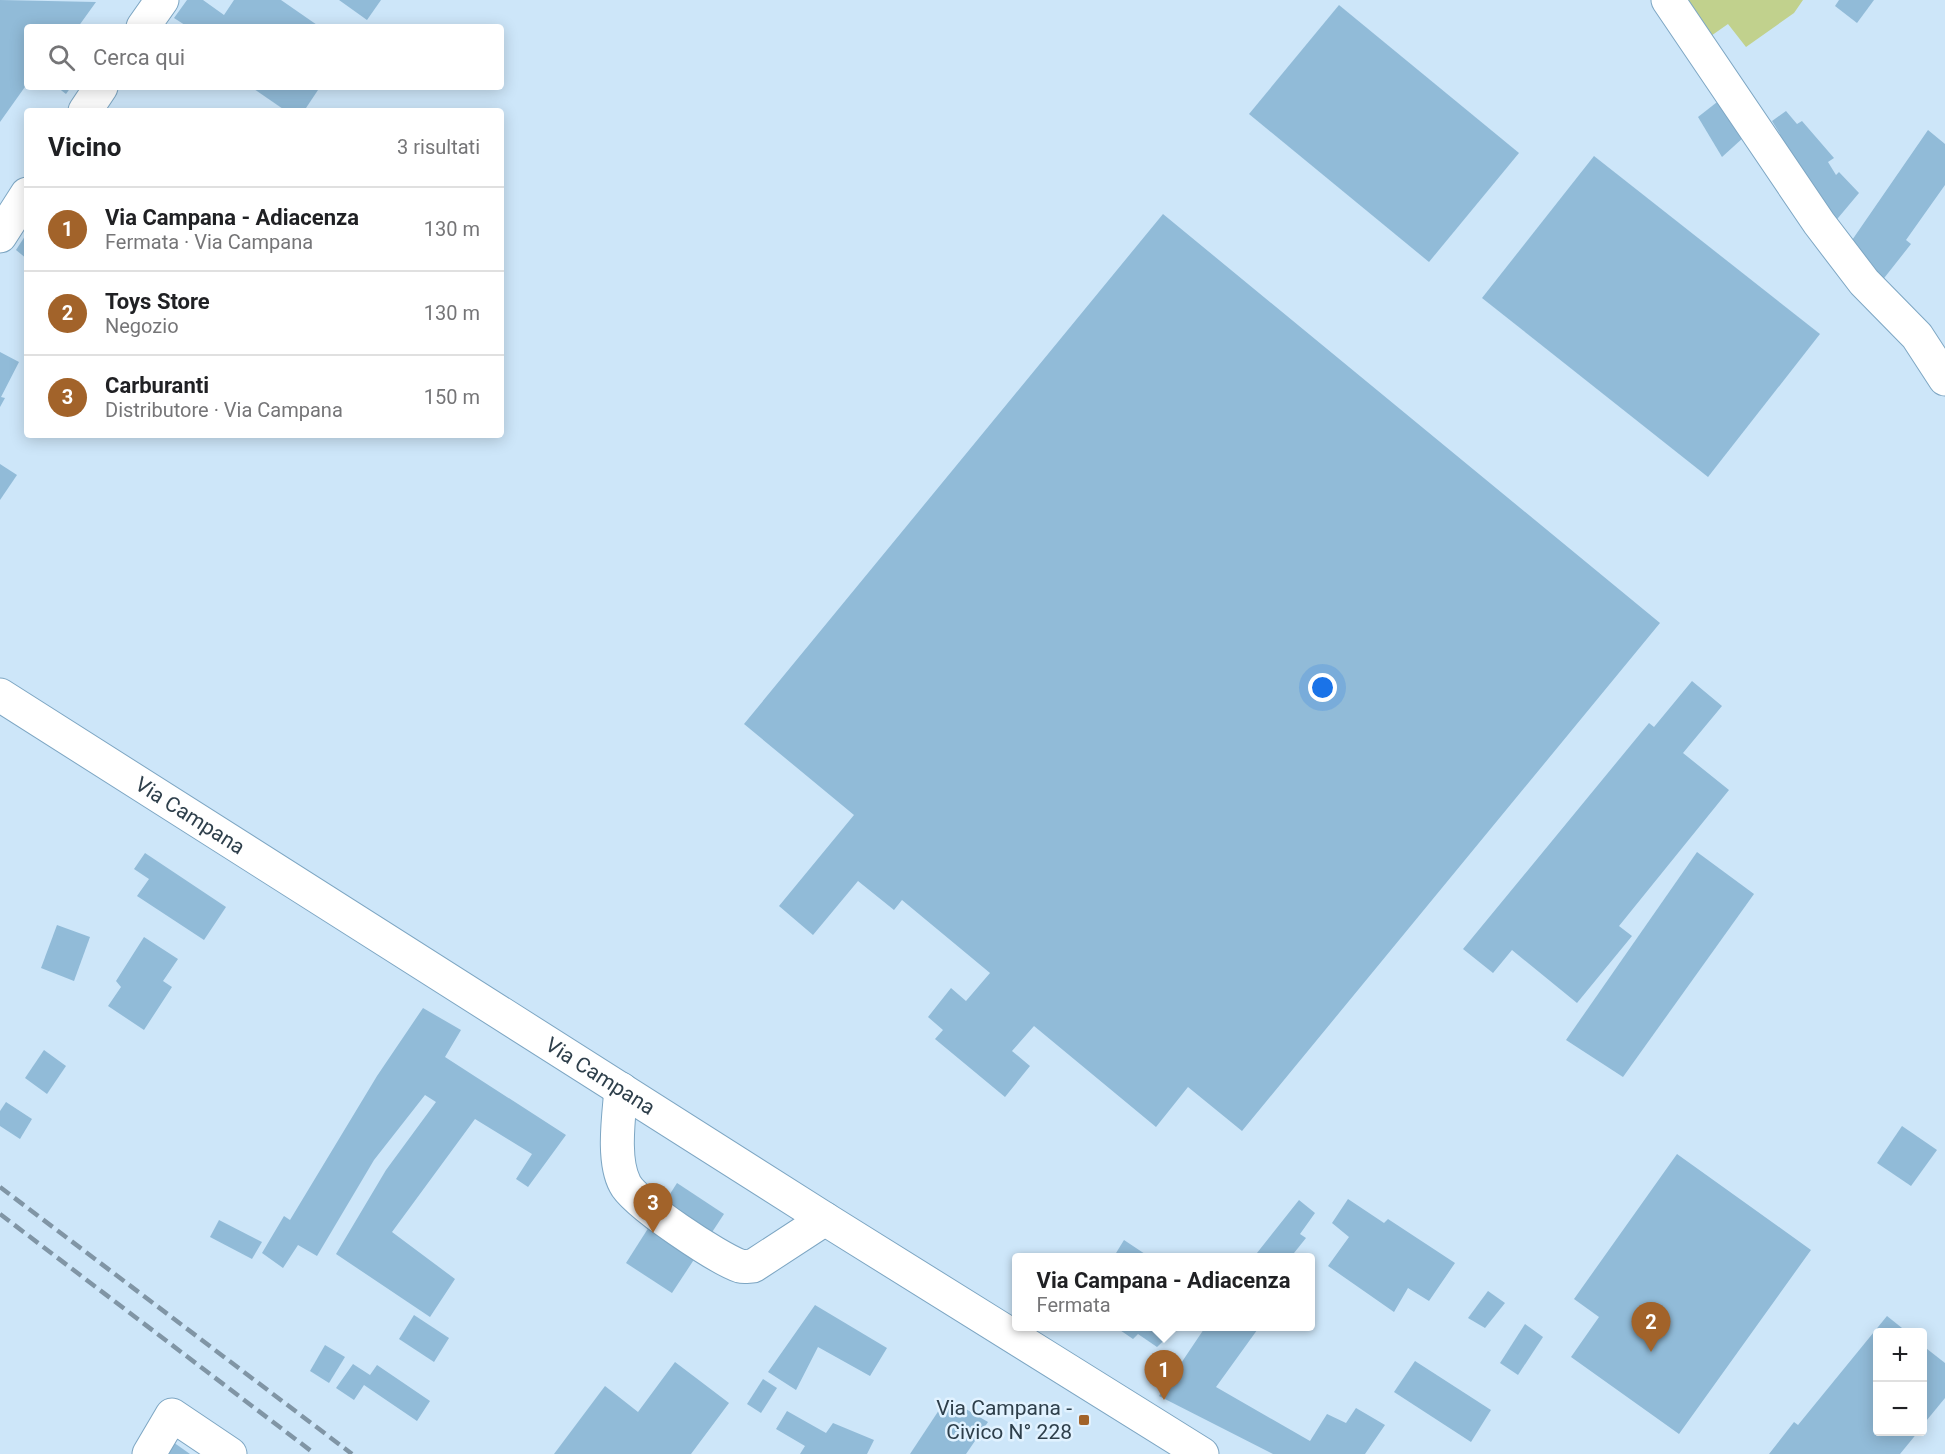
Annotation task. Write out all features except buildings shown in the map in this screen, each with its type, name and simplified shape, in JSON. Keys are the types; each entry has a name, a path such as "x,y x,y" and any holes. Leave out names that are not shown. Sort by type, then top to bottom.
{"street":[{"path":"145,24 162,0"},
{"path":"1668,0 1819,223 1864,282 1917,336 1945,380"},
{"path":"87,108 99,90"},
{"path":"0,236 24,199"},
{"name":"Via Campana","path":"0,695 825,1219 1202,1454"},
{"path":"621,1089 618,1142 625,1184 641,1202 709,1249 741,1267 753,1266 825,1219"},
{"path":"149,1454 172,1415 230,1454"}],"green space":[{"path":"1682,0 1803,0 1794,13 1746,47 1728,24 1708,38"}],"railway":[{"path":"0,1187 352,1454"},
{"path":"0,1214 315,1454"}],"place":[{"name":"Carburanti","path":"653,1233"},
{"name":"Toys Store","path":"1651,1352"},
{"name":"Via Campana - Adiacenza","path":"1164,1400"},
{"name":"Via Campana - Civico N° 228","path":"1084,1420"}]}
